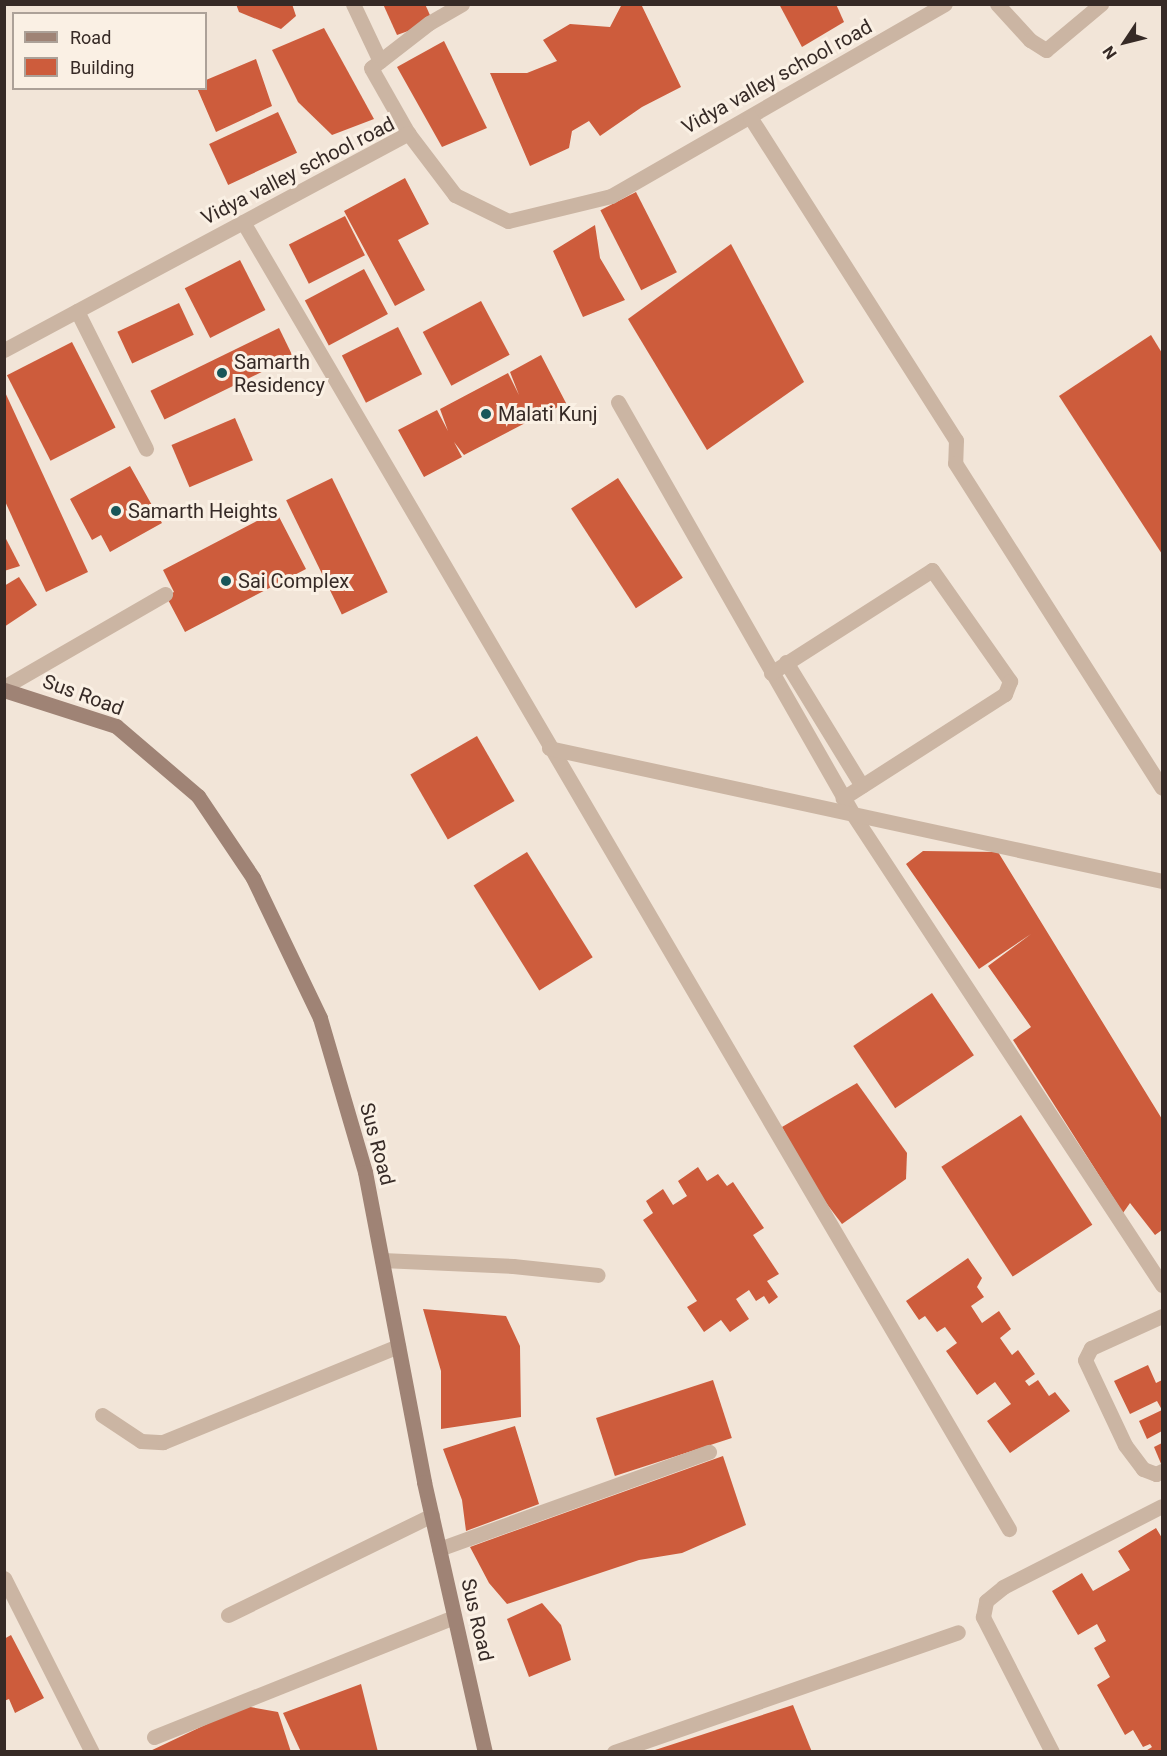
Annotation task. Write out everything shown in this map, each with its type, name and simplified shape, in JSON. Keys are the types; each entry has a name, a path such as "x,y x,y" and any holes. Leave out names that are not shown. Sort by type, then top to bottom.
{"main road":[{"name":"Sus Road","path":"4,688 116,726 198,796 253,878 320,1018 365,1172 439,1549 485,1752"}],"street":[{"path":"353,4 380,61"},
{"path":"408,133 370,68 429,23 462,4"},
{"name":"Vidya valley school road","path":"4,350 408,133 455,195 508,221 611,196 945,4"},
{"path":"997,4 1029,40 1046,50 1101,4"},
{"path":"750,117 956,440 955,463 1162,788"},
{"path":"243,222 549,748 1009,1529"},
{"path":"77,311 146,449"},
{"path":"618,402 852,813 1162,1285"},
{"path":"771,673 932,570 1010,681 1005,694 843,798"},
{"path":"4,688 165,594"},
{"path":"786,662 862,786"},
{"path":"549,748 1162,880"},
{"path":"382,1260 513,1266 598,1275"},
{"path":"1162,1316 1091,1348 1085,1360 1125,1445 1143,1469 1156,1474 1162,1472"},
{"path":"102,1415 141,1441 163,1442 398,1346"},
{"path":"439,1549 709,1452"},
{"path":"1052,1752 983,1617 986,1601 1003,1587 1162,1506"},
{"path":"228,1615 432,1515"},
{"path":"4,1578 92,1752"},
{"path":"154,1737 454,1617"},
{"path":"614,1752 958,1632"}],"building":[{"path":"236,4 292,4 296,16 281,29 239,12"},
{"path":"383,4 425,4 433,22 397,35"},
{"path":"622,4 641,4 681,87 642,107 600,136 589,121 572,131 569,148 530,166 490,73 527,73 557,61 543,40 570,24 610,27"},
{"path":"779,4 836,4 844,22 802,47"},
{"path":"324,28 374,119 332,135 298,102 272,50"},
{"path":"444,41 487,128 442,147 397,67"},
{"path":"256,59 272,106 216,132 198,90 207,90 207,80"},
{"path":"278,112 297,153 228,185 209,144"},
{"path":"405,178 429,224 398,240 425,290 395,306 344,211"},
{"path":"636,192 677,272 641,290 600,210"},
{"path":"345,216 365,255 309,284 289,245"},
{"path":"595,225 600,258 625,300 583,317 553,251"},
{"path":"731,244 804,382 707,450 628,319"},
{"path":"240,260 265,310 210,338 185,288"},
{"path":"364,269 388,314 329,345 305,300"},
{"path":"481,301 510,355 451,386 423,332"},
{"path":"179,303 194,335 132,363 117,332"},
{"path":"398,327 422,374 366,403 342,356"},
{"name":"Samarth Residency","path":"279,328 293,357 165,419 150,391"},
{"path":"1151,335 1162,353 1162,554 1059,396"},
{"path":"72,342 116,428 51,461 7,375"},
{"name":"Malati Kunj","path":"541,355 566,403 536,418 525,405 533,419 464,455 454,442 462,457 424,477 398,430 437,410 448,431 440,409 508,373 519,395 510,372"},
{"path":"4,390 88,572 46,592 4,499"},
{"path":"235,418 253,460 189,487 171,445"},
{"name":"Samarth Heights","path":"130,466 162,523 110,552 101,535 92,540 70,499"},
{"path":"332,478 388,592 342,615 286,500"},
{"path":"618,478 683,578 636,608 571,508"},
{"name":"Sai Complex","path":"276,511 306,569 185,632 166,596 174,592 163,570"},
{"path":"4,535 20,566 4,571"},
{"path":"19,577 37,605 4,627 4,586"},
{"path":"477,736 514,801 448,839 410,774"},
{"path":"923,851 998,852 1162,1119 1162,1230 1155,1235 1130,1203 1123,1213 1013,1040 1031,1027 988,966 1031,934 979,969 906,864"},
{"path":"527,852 593,957 539,991 474,885"},
{"path":"932,993 974,1055 895,1108 853,1046"},
{"path":"857,1083 907,1153 906,1179 842,1224 808,1179 782,1127"},
{"path":"1021,1115 1092,1225 1013,1277 941,1167"},
{"path":"698,1167 707,1181 718,1174 727,1186 733,1182 764,1228 753,1235 779,1274 767,1281 778,1297 769,1304 764,1296 756,1301 749,1290 736,1299 749,1319 730,1332 721,1320 704,1332 687,1307 697,1301 643,1220 653,1213 646,1201 663,1189 673,1205 687,1196 678,1181"},
{"path":"968,1258 982,1278 977,1287 984,1297 971,1306 982,1323 999,1311 1011,1329 1000,1338 1012,1355 1018,1350 1035,1374 1025,1381 1029,1386 1038,1380 1049,1396 1055,1392 1070,1411 1010,1453 987,1421 1011,1404 995,1382 977,1395 946,1351 957,1343 945,1327 937,1332 925,1316 919,1320 906,1301"},
{"path":"423,1309 506,1316 520,1346 521,1417 441,1429 441,1371"},
{"path":"1148,1365 1156,1383 1162,1380 1162,1410 1157,1401 1130,1414 1114,1381"},
{"path":"713,1380 732,1438 615,1476 596,1418"},
{"path":"1162,1410 1162,1431 1147,1439 1139,1421"},
{"path":"515,1426 539,1504 466,1531 462,1500 443,1449"},
{"path":"1162,1443 1162,1466 1154,1447"},
{"path":"723,1456 746,1525 682,1553 639,1560 507,1604 489,1583 470,1547"},
{"path":"1156,1528 1162,1538 1162,1752 1144,1752 1152,1747 1150,1744 1143,1747 1133,1730 1125,1735 1097,1685 1110,1677 1094,1648 1106,1641 1097,1624 1078,1635 1052,1591 1082,1573 1093,1591 1130,1570 1118,1551"},
{"path":"542,1603 561,1625 571,1660 529,1677 507,1619"},
{"path":"11,1635 44,1698 15,1713 9,1699 4,1701 4,1639"},
{"path":"361,1684 378,1752 301,1752 283,1713"},
{"path":"793,1705 812,1752 652,1752 652,1751"},
{"path":"245,1706 278,1712 291,1752 148,1752"}],"place":[{"name":"Samarth Residency","path":"222,373"},
{"name":"Malati Kunj","path":"486,414"},
{"name":"Samarth Heights","path":"116,511"},
{"name":"Sai Complex","path":"226,581"}]}
